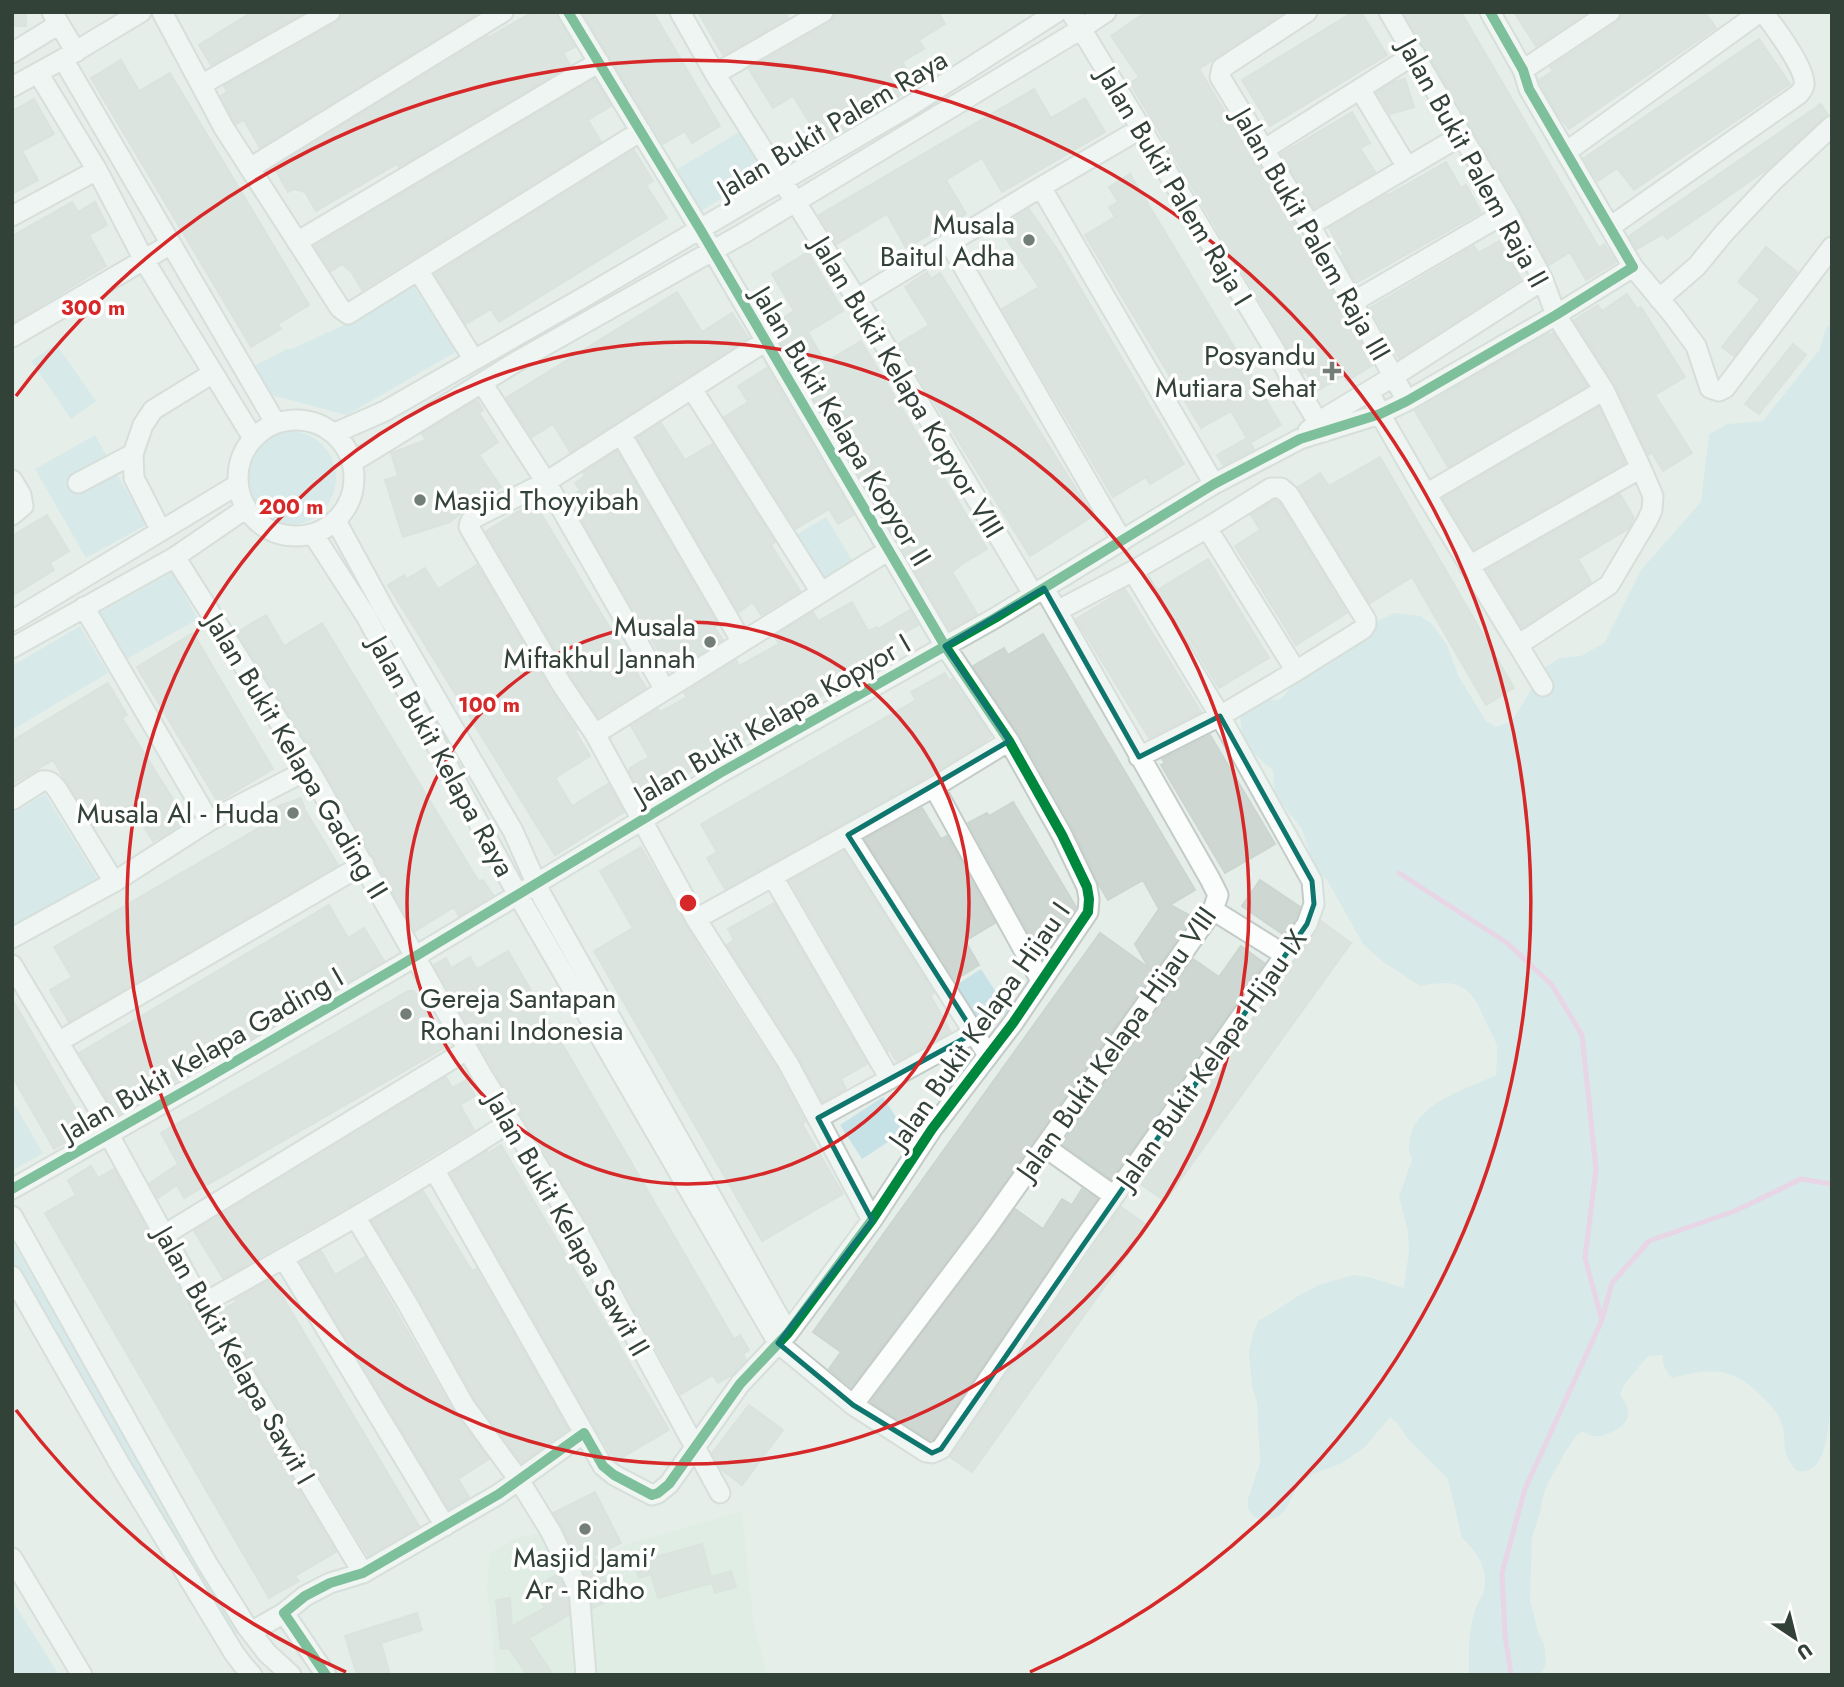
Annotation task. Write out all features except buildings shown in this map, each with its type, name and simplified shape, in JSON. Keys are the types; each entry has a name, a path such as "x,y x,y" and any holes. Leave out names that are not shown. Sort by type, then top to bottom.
{"street":[{"path":"12,88 141,12"},
{"path":"162,12 224,128 340,308 348,314 640,131"},
{"path":"201,85 330,12"},
{"path":"250,168 503,12"},
{"name":"Jalan Bukit Kelapa Kopyor II","path":"568,12 713,250 946,646"},
{"name":"Jalan Bukit Kelapa Kopyor VIII","path":"680,12 715,74 1039,591"},
{"name":"Jalan Bukit Palem Raya","path":"335,433 385,411 579,300 910,106 1057,12"},
{"name":"Jalan Bukit Palem Raja I","path":"1071,12 1321,427"},
{"name":"Jalan Bukit Palem Raya","path":"353,462 482,383 796,202 1106,12"},
{"name":"Jalan Bukit Palem Raja III","path":"1307,12 1222,68 1220,78 1310,225 1407,401"},
{"name":"Jalan Bukit Palem Raja II","path":"1389,12 1507,212 1543,280 1556,315 1604,390 1653,496 1652,510 1609,585 1518,645"},
{"path":"1490,12 1523,70 1529,89 1629,259 1696,346 1710,388 1719,391 1725,388 1832,247"},
{"path":"1523,70 1610,12"},
{"path":"1566,152 1736,19 1762,12 1784,39 1804,78 1804,86 1799,94 1610,227"},
{"path":"715,74 814,14"},
{"path":"12,53 56,18 69,55 171,244 275,422"},
{"path":"1265,149 1415,54"},
{"path":"297,242 599,62"},
{"path":"37,74 97,170 144,260 253,438"},
{"path":"1360,89 1407,167"},
{"path":"1659,299 1698,266 1724,233 1773,181 1832,126"},
{"path":"857,299 1140,130"},
{"path":"1310,225 1461,135"},
{"path":"12,216 97,170"},
{"path":"1041,187 1214,484"},
{"path":"1353,302 1507,212"},
{"path":"949,242 1122,541"},
{"path":"12,337 171,244"},
{"path":"1321,427 1380,414 1407,401 1556,315 1629,259"},
{"path":"418,270 474,360"},
{"path":"1321,427 1369,391 1543,280"},
{"path":"579,300 589,321"},
{"path":"766,341 546,482 476,517 469,527 562,685 595,734 696,919 788,1063 872,1220"},
{"path":"161,531 134,478 133,454 143,425 153,410 213,373"},
{"path":"482,383 546,482 665,690"},
{"path":"692,389 821,592"},
{"path":"1426,494 1604,390"},
{"path":"1369,391 1426,494 1543,686"},
{"path":"307,419 335,433 346,446 353,462 353,494 336,521 313,534 287,536 263,527 246,509 237,485 240,460 253,438 275,422 307,419"},
{"name":"Jalan Bukit Kelapa Kopyor I","path":"414,957 720,774 946,646 1214,484 1321,427"},
{"path":"621,435 742,642"},
{"path":"78,483 133,454"},
{"path":"1469,566 1642,468"},
{"path":"12,481 21,495 23,506 12,515"},
{"path":"12,621 237,485"},
{"path":"1057,611 1133,571 1271,488 1281,488 1289,495 1366,620 1363,629 1296,671 1220,716 1139,757"},
{"path":"12,648 175,556 246,509"},
{"name":"Jalan Bukit Kelapa Raya","path":"336,521 513,831 542,896 667,1135"},
{"path":"1207,528 1296,671"},
{"name":"Jalan Bukit Kelapa Raya","path":"313,534 366,616 518,895 667,1135 783,1338"},
{"path":"595,734 889,550"},
{"name":"Jalan Bukit Kelapa Gading II","path":"175,556 309,769 414,957"},
{"name":"Jalan Bukit Kelapa Hijau IX","path":"852,1405 926,1452 932,1453 941,1449 1114,1196 1307,924 1314,904 1312,881 1220,716 1133,571"},
{"name":"Jalan Bukit Kelapa Hijau VIII","path":"852,1405 1045,1147 1213,910 1218,895 1057,611 1039,591"},
{"path":"83,607 209,821"},
{"name":"Jalan Bukit Kelapa Hijau I","path":"583,1433 603,1466 614,1475 652,1495 669,1485 740,1384 783,1338 872,1220 932,1129 988,1055 1088,912 1087,887 1062,835 1009,741 946,646"},
{"path":"696,919 934,787 1009,741"},
{"path":"12,937 114,883 209,821 309,769"},
{"path":"12,800 42,782 51,782 114,883"},
{"path":"934,787 1041,981"},
{"path":"848,835 988,1055"},
{"path":"58,1042 364,864"},
{"path":"773,877 890,1079"},
{"path":"1213,910 1285,955"},
{"name":"Jalan Bukit Kelapa Sawit II","path":"414,957 510,1122 572,1221 720,1493"},
{"name":"Jalan Bukit Kelapa Gading I","path":"12,1189 414,957"},
{"name":"Jalan Bukit Kelapa Sawit I","path":"12,965 107,1123 109,1135 202,1304 363,1573"},
{"path":"818,1118 974,1033"},
{"path":"164,1235 467,1050"},
{"path":"202,1304 356,1218 510,1122"},
{"path":"1045,1147 1114,1196"},
{"path":"251,1632 284,1613 305,1596 330,1583 363,1573 444,1526 519,1480 583,1433 435,1171"},
{"path":"12,1216 188,1530 251,1632 267,1653 291,1675"},
{"path":"356,1218 464,1405 519,1480 551,1532 579,1590 586,1675"},
{"path":"284,1259 444,1526"},
{"path":"12,1276 122,1468 234,1653 252,1675"},
{"path":"783,1338 852,1405"},
{"path":"12,1558 82,1675"},
{"path":"284,1613 326,1675"}],"highlighted area":[{"path":"1044,588 1139,757 1220,716 1312,881 1314,904 1307,924 941,1449 932,1453 853,1405 778,1343 872,1220 818,1118 974,1033 848,835 1009,741 945,646"}],"shaded area":[{"path":"741,131 766,172 699,212 674,171"},
{"path":"413,285 457,351 347,415 267,394 254,366 348,323"},
{"path":"1832,323 1832,1401 1825,1446 1816,1465 1808,1470 1797,1471 1786,1454 1784,1432 1778,1416 1770,1404 1749,1384 1734,1376 1716,1372 1698,1372 1672,1378 1663,1362 1663,1355 1648,1356 1624,1385 1620,1394 1628,1410 1626,1420 1619,1428 1604,1435 1594,1436 1583,1431 1576,1436 1548,1483 1542,1499 1532,1538 1530,1600 1539,1635 1544,1643 1546,1664 1541,1675 1469,1675 1470,1634 1475,1610 1484,1590 1483,1568 1473,1549 1462,1538 1448,1479 1390,1417 1365,1447 1342,1463 1313,1474 1299,1484 1279,1516 1261,1520 1253,1516 1248,1508 1248,1499 1260,1463 1257,1403 1252,1386 1249,1353 1258,1321 1319,1285 1353,1275 1404,1288 1409,1250 1408,1232 1399,1197 1412,1159 1409,1146 1414,1126 1432,1106 1458,1091 1496,1075 1497,1047 1479,1006 1467,991 1460,986 1443,983 1420,986 1382,961 1363,944 1327,880 1315,868 1302,829 1275,795 1273,770 1258,757 1244,738 1240,710 1258,699 1280,700 1304,672 1365,637 1377,621 1395,613 1420,616 1432,624 1447,645 1458,675 1486,721 1496,727 1512,721 1544,668 1560,658 1581,656 1604,643 1641,570 1701,502 1709,434 1728,424 1763,421 1820,349 1826,328"},
{"path":"56,344 96,401 71,419 31,361"},
{"path":"289,431 307,435 322,445 332,460 336,478 332,496 322,511 307,521 289,525 271,521 256,511 246,496 242,478 246,460 256,445 271,435"},
{"path":"95,435 146,525 86,558 35,469"},
{"path":"826,517 853,562 823,580 796,535"},
{"path":"172,572 198,619 123,661 97,614"},
{"path":"80,626 108,673 12,730 12,666"},
{"path":"45,794 97,878 12,931 12,814"},
{"path":"981,969 1008,1011 976,1031 950,989"},
{"path":"883,1097 905,1131 862,1159 840,1125"},
{"path":"12,1100 43,1153 12,1171"},
{"path":"12,1241 239,1632 231,1637 12,1261"},
{"path":"742,1511 754,1627 768,1675 496,1675 487,1585 490,1553 516,1538 554,1530 576,1570 631,1543"},
{"path":"12,1600 59,1675 12,1675"}],"waterway":[{"path":"1399,873 1507,943 1552,985 1582,1035 1596,1169 1585,1258 1601,1317"},
{"path":"1511,1675 1505,1635 1502,1573 1525,1489 1602,1320 1612,1283 1649,1241 1735,1211 1801,1179 1832,1184"}],"cycle path":[{"path":"326,1675 284,1613 305,1596 330,1583 363,1573 499,1494 584,1433 603,1466 614,1475 652,1495 669,1484 740,1384 788,1333 872,1220 932,1129 1013,1023 1088,912 1087,887 1062,835 1009,741 945,646 700,229 568,12"},
{"path":"12,1189 401,965 720,773 995,618 1214,484 1300,439 1380,414 1407,401 1633,267 1529,89 1523,70 1490,12"}],"place":[{"name":"Musala Baitul Adha","path":"1029,240"},
{"name":"Posyandu Mutiara Sehat","path":"1332,371"},
{"name":"Masjid Thoyyibah","path":"420,500"},
{"name":"Musala Miftakhul Jannah","path":"710,642"},
{"name":"Musala Al - Huda","path":"293,813"},
{"name":"Gereja Santapan Rohani Indonesia","path":"406,1014"},
{"name":"Masjid Jami' Ar - Ridho","path":"585,1529"}]}
